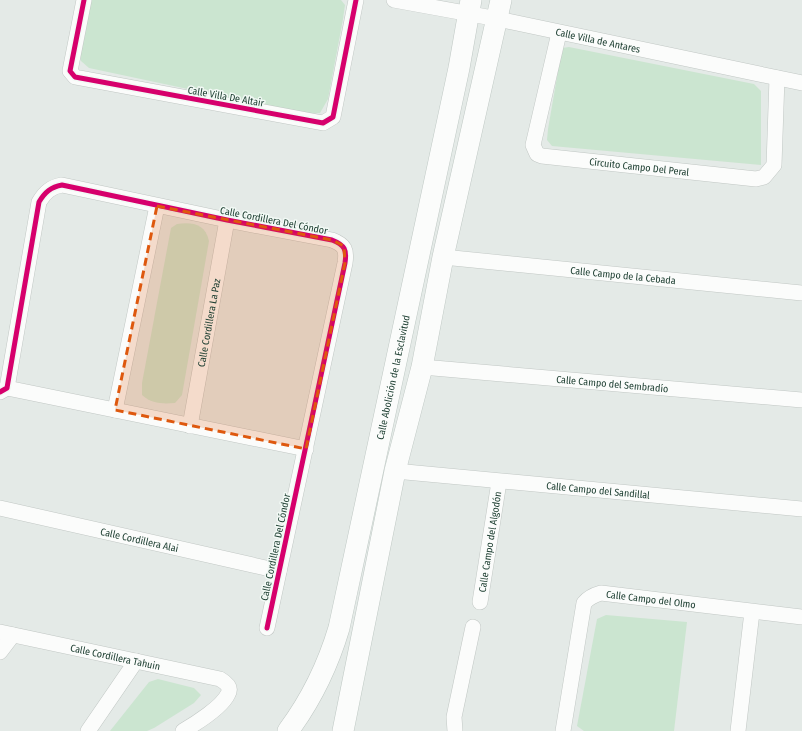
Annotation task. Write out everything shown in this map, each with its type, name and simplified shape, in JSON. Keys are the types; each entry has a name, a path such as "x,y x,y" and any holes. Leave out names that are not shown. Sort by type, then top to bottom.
{"main road":[{"name":"Calle Abolición de la Esclavitud","path":"288,731 306,705 331,654 338,628 457,75 470,7"},
{"path":"343,731 395,471 422,368 444,257 500,10"}],"street":[{"name":"Calle Villa De Altair","path":"84,0 70,71 75,77 323,123 333,117 356,0"},
{"name":"Calle Villa de Antares","path":"394,0 500,10 559,33 802,83"},
{"name":"Circuito Campo Del Peral","path":"559,33 533,145 534,151 542,156 756,179 764,177 774,165 777,78"},
{"name":"Calle Cordillera Del Cóndor","path":"267,628 306,450 345,263 346,250 340,243 332,240 157,206 62,185 53,187 43,196 40,202 3,390 115,410 306,450"},
{"path":"115,410 157,206"},
{"name":"Calle Cordillera La Paz","path":"190,426 227,220"},
{"name":"Calle Campo de la Cebada","path":"444,257 802,294"},
{"name":"Calle Campo del Sembradío","path":"422,368 802,400"},
{"name":"Calle Campo del Sandillal","path":"395,471 499,482 802,509"},
{"name":"Calle Campo del Algodón","path":"480,602 499,482"},
{"name":"Calle Cordillera Alai","path":"0,508 280,571"},
{"name":"Calle Campo del Olmo","path":"563,731 584,603 588,598 601,593 802,617"},
{"path":"738,731 752,612"},
{"path":"455,731 454,717 473,627"},
{"path":"0,652 7,634"},
{"name":"Calle Cordillera Tahuin","path":"7,634 220,679 228,686 228,694 217,706 183,731"},
{"path":"88,731 136,661"}],"highlighted area":[{"path":"157,206 332,240 344,246 345,263 306,449 115,410"}],"green space":[{"path":"89,0 341,0 345,5 328,99 320,113 306,114 89,68 81,61 79,41"},
{"path":"569,47 754,84 761,91 761,165 552,146 547,140 548,129 562,48"},
{"path":"188,223 198,225 205,231 209,241 182,395 175,403 162,403 154,402 142,395 142,383 171,228 177,224"},
{"path":"606,615 687,622 674,731 584,731 577,726 597,619"},
{"path":"158,679 194,688 201,695 194,703 147,731 110,731 149,682"}],"cycle path":[{"path":"84,0 70,71 75,77 323,123 333,117 356,0"},
{"path":"0,392 7,388 39,202 46,193 55,187 62,185 227,220 332,240 340,244 345,251 345,263 267,628"}]}
